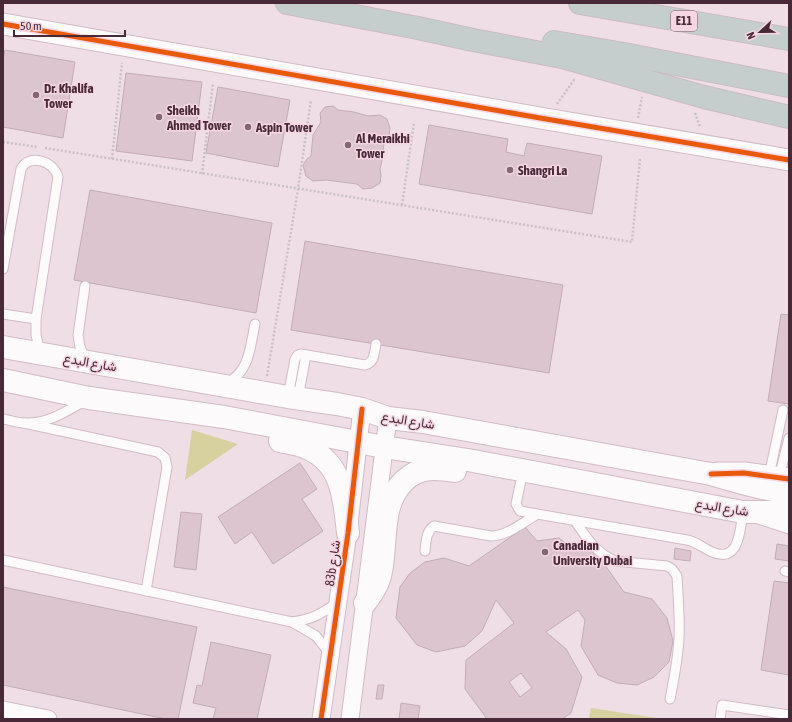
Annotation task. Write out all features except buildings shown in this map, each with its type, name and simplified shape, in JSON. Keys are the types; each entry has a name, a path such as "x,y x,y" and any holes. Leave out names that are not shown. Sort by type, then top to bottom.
{"highway":[{"path":"287,3 578,61 704,97 789,117"},
{"name":"E11","path":"580,3 789,39"},
{"path":"418,28 474,30 573,45 789,86"}],"main road":[{"name":"شارع البدع","path":"3,347 293,398 337,404 388,418 431,424 711,474 759,488 782,481"},
{"path":"3,367 19,370 24,369 28,366 37,353"},
{"name":"شارع البدع","path":"3,380 89,398 224,417 384,447 468,460 743,512 778,512 789,514"},
{"path":"224,417 233,428 242,433 252,437 294,444 307,448 328,462 338,478 343,494 348,533"},
{"path":"365,603 372,594 380,576 388,510 398,486 407,477 417,471 428,468 477,473 487,472 499,466"}],"street":[{"path":"3,24 789,160"},
{"name":"83b شارع","path":"321,719 348,533 362,410"},
{"path":"350,719 388,418"},
{"path":"3,710 48,719"}],"lane":[{"path":"3,269 21,169 25,163 29,161 48,163 54,168 58,177 36,319 37,353"},
{"path":"85,286 78,336 80,348 87,362"},
{"path":"3,314 36,319"},
{"path":"222,385 235,379 245,368 255,324"},
{"path":"293,398 306,355 365,365 373,360 376,344"},
{"path":"24,423 50,419 62,414 89,398"},
{"path":"782,481 778,436 783,410"},
{"path":"3,419 158,452 165,458 167,467 146,591"},
{"path":"778,436 789,438 782,481"},
{"path":"523,471 516,504 520,511 536,515 693,541 718,554 726,554 733,550 738,544 743,512 769,523 789,529"},
{"path":"425,551 428,532 430,528 434,526 497,536 506,533 536,515"},
{"path":"575,521 596,549 608,558 615,561 667,566 675,572 677,576 679,607 679,638 676,668 670,699"},
{"path":"3,560 292,622 316,636 331,655"},
{"path":"292,622 308,620 318,616 338,602"},
{"path":"720,719 722,705 789,715"}],"path":[{"path":"112,159 122,64"},
{"path":"202,174 213,83"},
{"path":"635,134 642,95"},
{"path":"264,392 298,189 311,100"},
{"path":"402,206 414,122"},
{"path":"3,142 632,242 640,158"}],"shaded area":[{"path":"192,430 238,444 185,480"},
{"path":"591,708 663,719 589,719"}],"cycle path":[{"path":"3,24 789,160"},
{"path":"321,719 348,533 362,409"},
{"path":"711,474 744,473 789,479"}],"place":[{"name":"Dr. Khalifa Tower","path":"36,95"},
{"name":"Sheikh Ahmed Tower","path":"159,117"},
{"name":"Aspin Tower","path":"248,127"},
{"name":"Al Meraikhi Tower","path":"348,145"},
{"name":"Shangri La","path":"510,170"},
{"name":"Canadian University Dubai","path":"545,552"}]}
